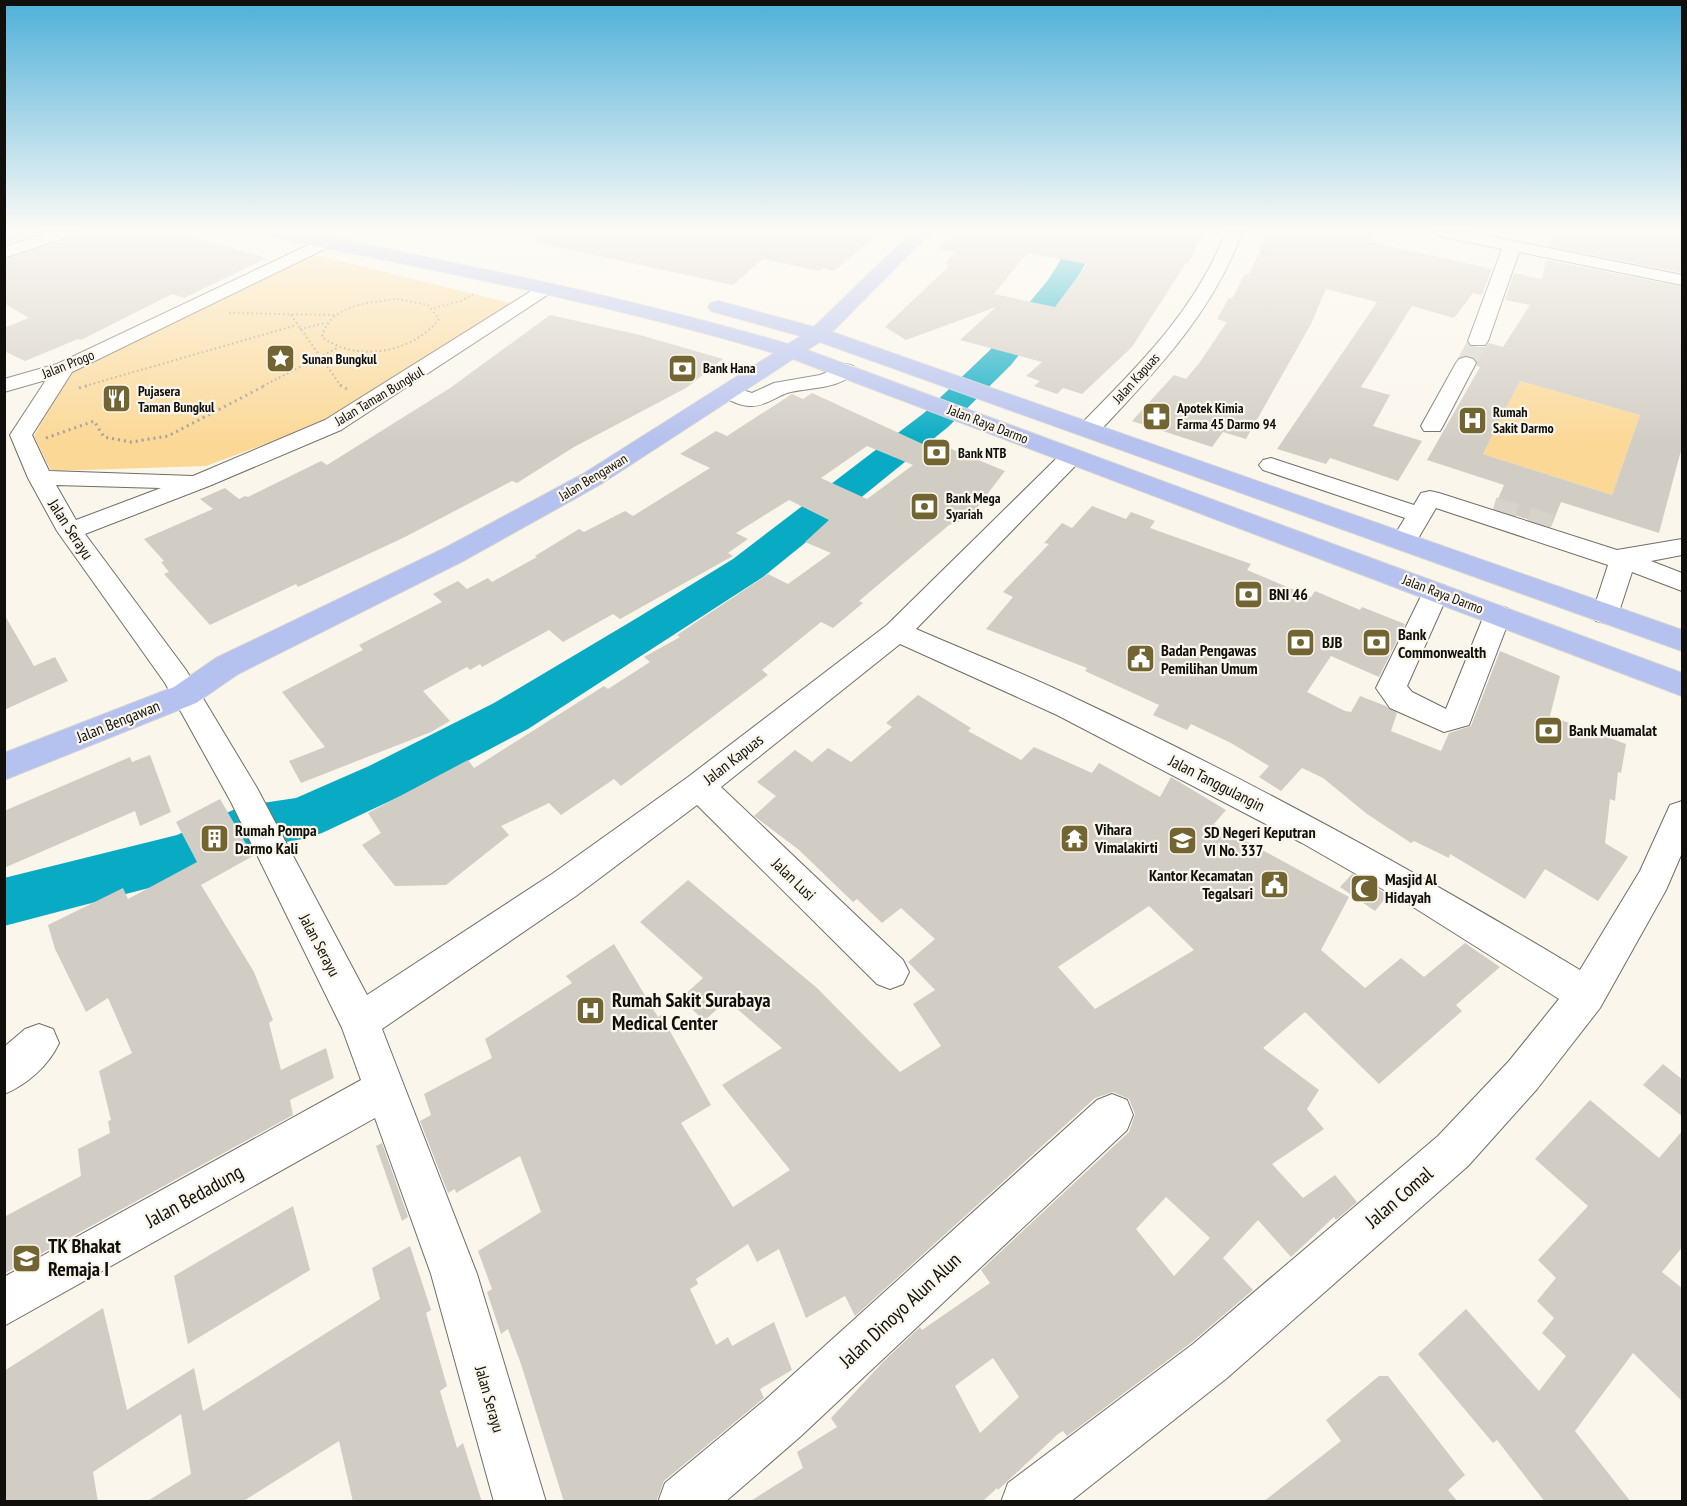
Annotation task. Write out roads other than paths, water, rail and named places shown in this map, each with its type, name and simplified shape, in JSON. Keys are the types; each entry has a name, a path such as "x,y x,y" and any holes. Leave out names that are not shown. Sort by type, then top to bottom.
{"main road":[{"name":"Jalan Raya Darmo","path":"600,302 704,326 846,370 1683,685"},
{"name":"Jalan Raya Darmo","path":"703,302 818,334 1683,641"},
{"name":"Jalan Bengawan","path":"4,767 227,666 356,604 525,518 793,352 818,334 850,302"},
{"name":"Jalan Bengawan","path":"4,745 181,686"}],"street":[{"name":"Jalan Progo","path":"4,386 64,368 204,302"},
{"name":"Jalan Taman Bungkul","path":"70,531 201,481 333,425 527,302"},
{"name":"Jalan Kapuas","path":"1089,429 1182,326 1199,302"},
{"path":"1478,340 1492,302"},
{"path":"1432,426 1466,363"},
{"path":"12,435 45,398 64,368"},
{"path":"730,392 757,399 793,385 826,381 846,370"},
{"name":"Jalan Serayu","path":"12,435 70,531 181,686 245,797 360,1022 454,1274 520,1502"},
{"name":"Jalan Kapuas","path":"360,1022 564,885 699,786 897,632 1072,456"},
{"path":"1271,465 1432,505 1622,561 1683,582"},
{"path":"1349,471 1432,505 1493,509"},
{"name":"Jalan Taman Bungkul","path":"40,478 201,481"},
{"path":"1404,541 1432,505"},
{"path":"1551,526 1593,541 1622,561"},
{"path":"1606,614 1622,561 1631,556 1683,547"},
{"path":"1436,592 1391,688 1401,700 1444,720 1458,717 1497,615"},
{"name":"Jalan Tanggulangin","path":"897,632 1068,707 1314,833 1423,894 1586,995"},
{"name":"Jalan Lusi","path":"699,786 890,972"},
{"name":"Jalan Comal","path":"1027,1502 1210,1361 1453,1151 1523,1075 1586,995 1654,879 1683,814"},
{"path":"4,1074 39,1042"},
{"name":"Jalan Bedadung","path":"4,1303 384,1089"},
{"name":"Jalan Dinoyo Alun Alun","path":"684,1502 783,1418 1112,1115"}],"waterway":[{"path":"4,902 86,879 187,855 242,828 303,818 387,780 511,716 748,568 869,475 936,420 1000,358 1045,302"}],"tunnel":[{"path":"1466,363 1478,341"},
{"path":"1493,509 1551,526"}],"place":[{"name":"Sunan Bungkul","path":"281,359"},
{"name":"Bank Hana","path":"682,368"},
{"name":"Pujasera Taman Bungkul","path":"117,399"},
{"name":"Apotek Kimia Farma 45 Darmo 94","path":"1156,416"},
{"name":"Rumah Sakit Darmo","path":"1472,420"},
{"name":"Bank NTB","path":"937,453"},
{"name":"Bank Mega Syariah","path":"925,506"},
{"name":"BNI 46","path":"1248,594"},
{"name":"BJB","path":"1301,642"},
{"name":"Bank Commonwealth","path":"1377,643"},
{"name":"Badan Pengawas Pemilihan Umum","path":"1140,659"},
{"name":"Bank Muamalat","path":"1548,730"},
{"name":"Vihara Vimalakirti","path":"1074,838"},
{"name":"Rumah Pompa Darmo Kali","path":"214,839"},
{"name":"SD Negeri Keputran VI No. 337","path":"1183,841"},
{"name":"Kantor Kecamatan Tegalsari","path":"1274,884"},
{"name":"Masjid Al Hidayah","path":"1364,888"},
{"name":"Rumah Sakit Surabaya Medical Center","path":"591,1011"},
{"name":"TK Bhakat Remaja I","path":"27,1258"}]}
